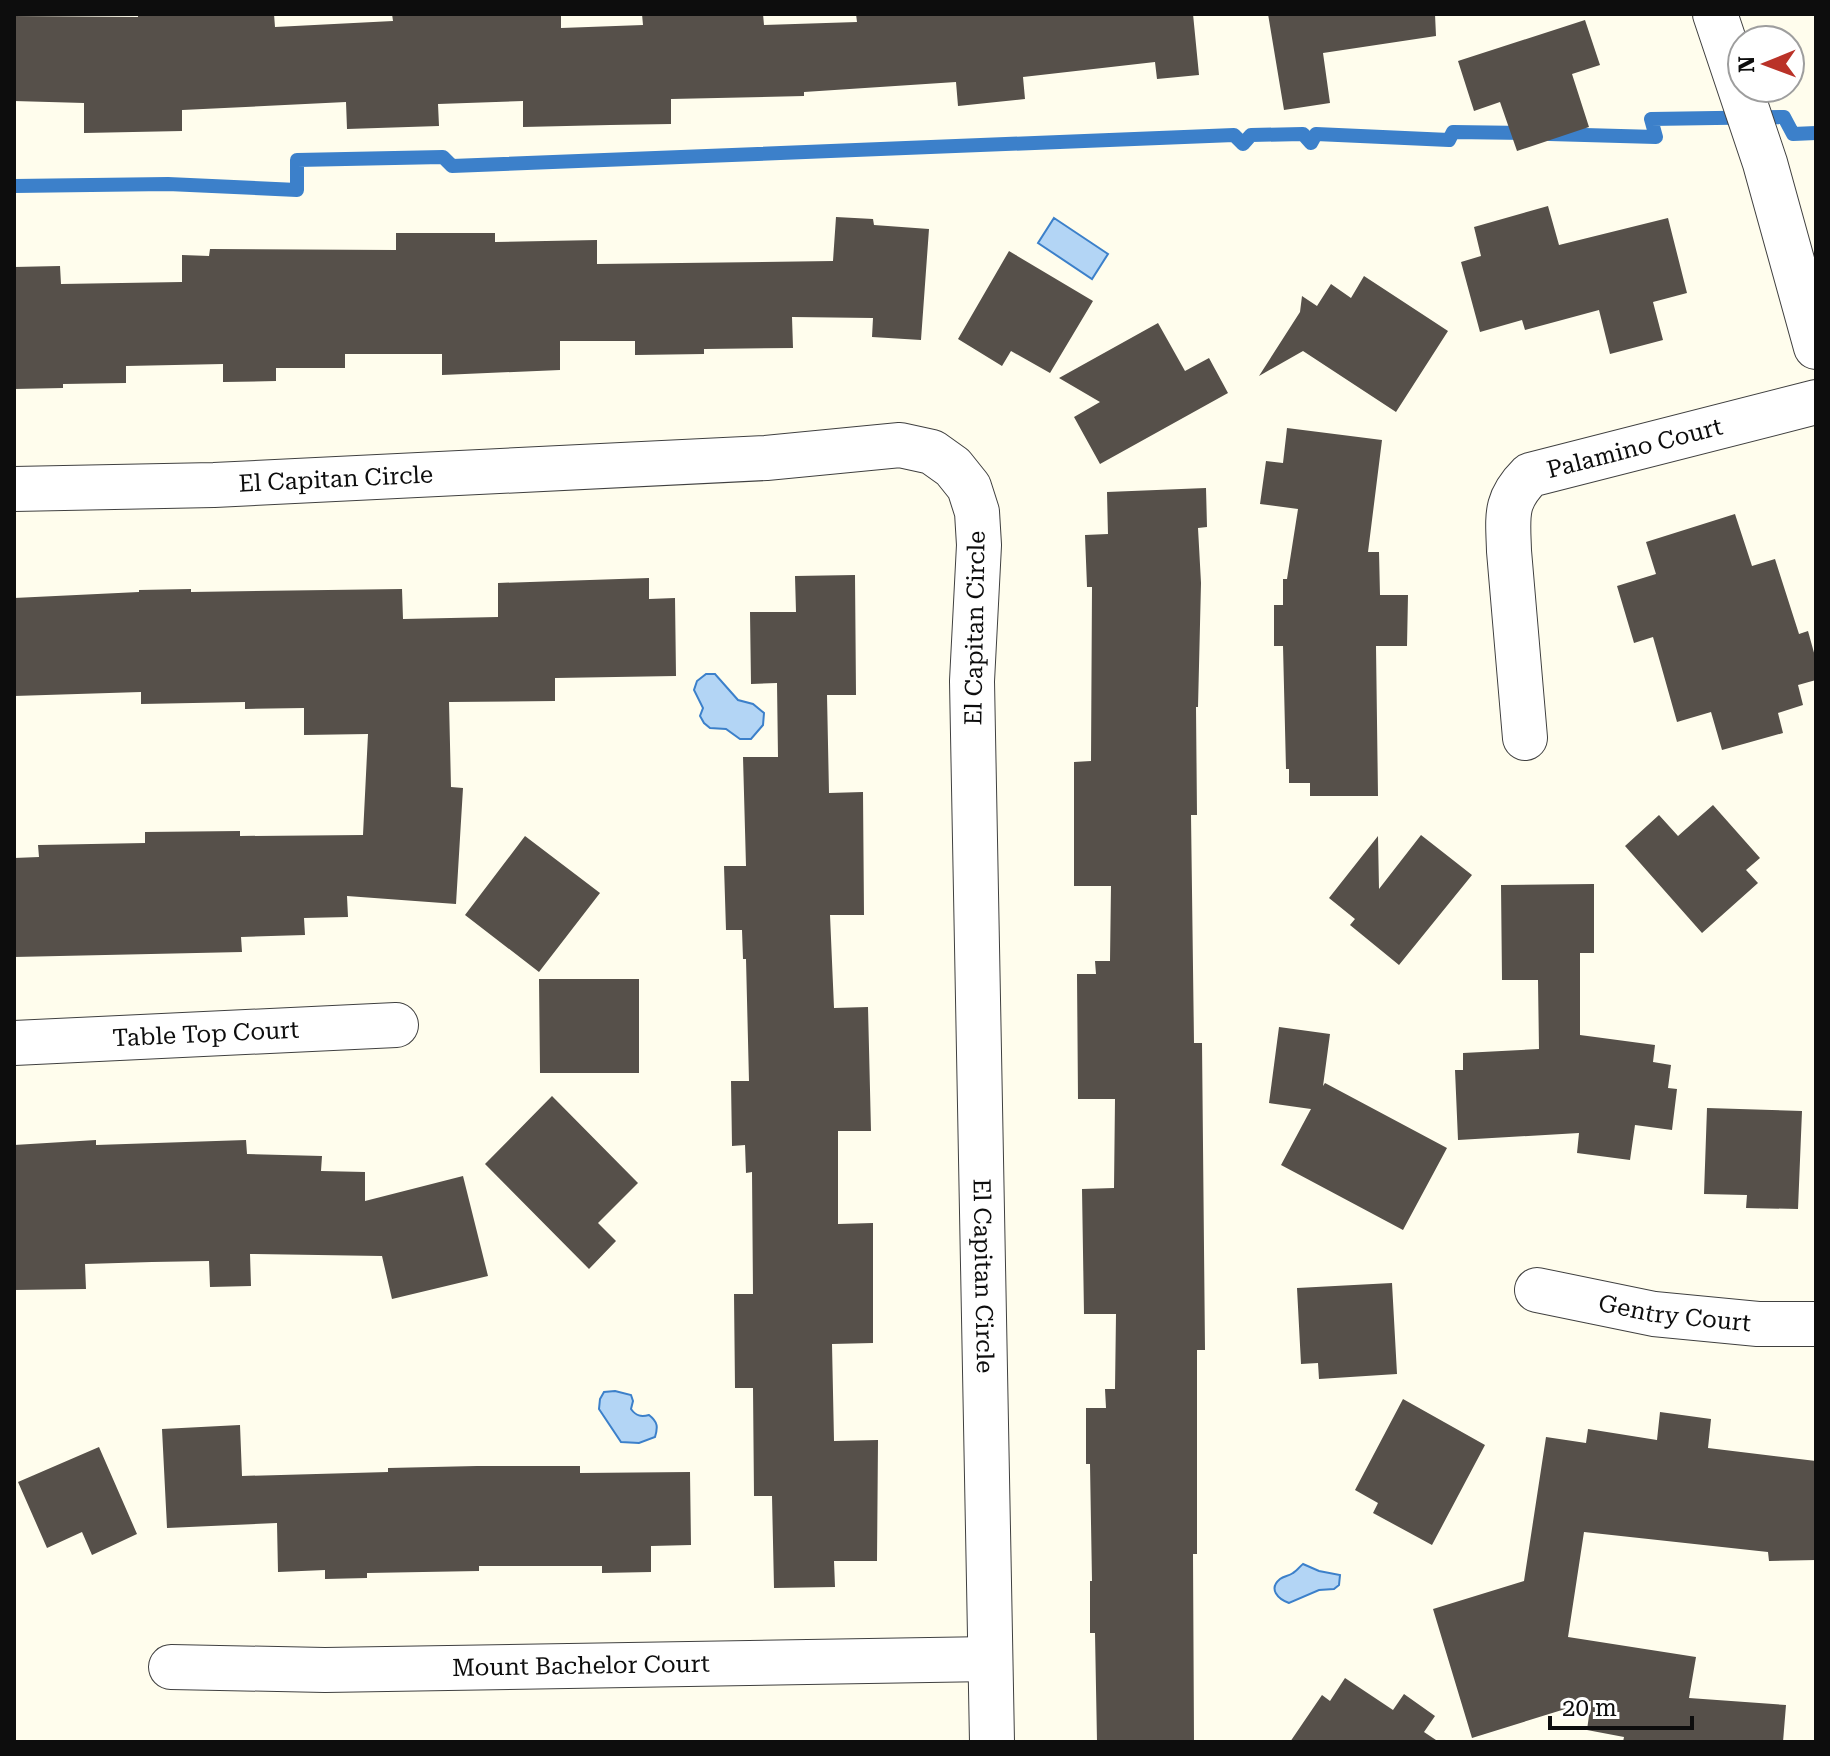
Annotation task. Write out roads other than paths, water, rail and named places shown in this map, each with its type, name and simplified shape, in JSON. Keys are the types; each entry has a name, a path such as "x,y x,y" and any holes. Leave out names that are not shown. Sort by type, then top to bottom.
{"street":[{"path":"1715,14 1765,163 1816,347"},
{"name":"Palamino Court","path":"1525,738 1509,551 1508,522 1513,492 1530,475 1816,402"},
{"name":"El Capitan Circle","path":"14,489 214,485 750,459 900,445 932,452 953,467 969,487 977,512 979,545 972,681 992,1742"},
{"name":"Table Top Court","path":"14,1043 396,1025"},
{"name":"Gentry Court","path":"1537,1290 1654,1314 1758,1324 1816,1324"},
{"name":"Mount Bachelor Court","path":"171,1667 325,1670 990,1659"}],"water":[{"path":"1054,218 1108,254 1092,279 1038,243"},
{"path":"706,674 715,674 738,700 753,704 764,713 763,725 751,739 740,739 726,729 710,728 704,723 700,716 703,708 694,690 697,681"},
{"path":"604,1392 631,1395 631,1409 639,1415 649,1415 656,1422 655,1437 639,1443 621,1442 599,1409"},
{"path":"1303,1564 1340,1575 1339,1585 1289,1603 1285,1601 1276,1593 1276,1583"}],"waterway":[{"path":"1549,134 1656,137 1651,119 1784,117 1793,134 1816,133"},
{"path":"14,186 168,184 297,190 297,160 443,157 452,166 1234,135 1243,144 1251,135 1303,134 1311,143 1316,134 1449,140 1453,132 1529,133"}]}
